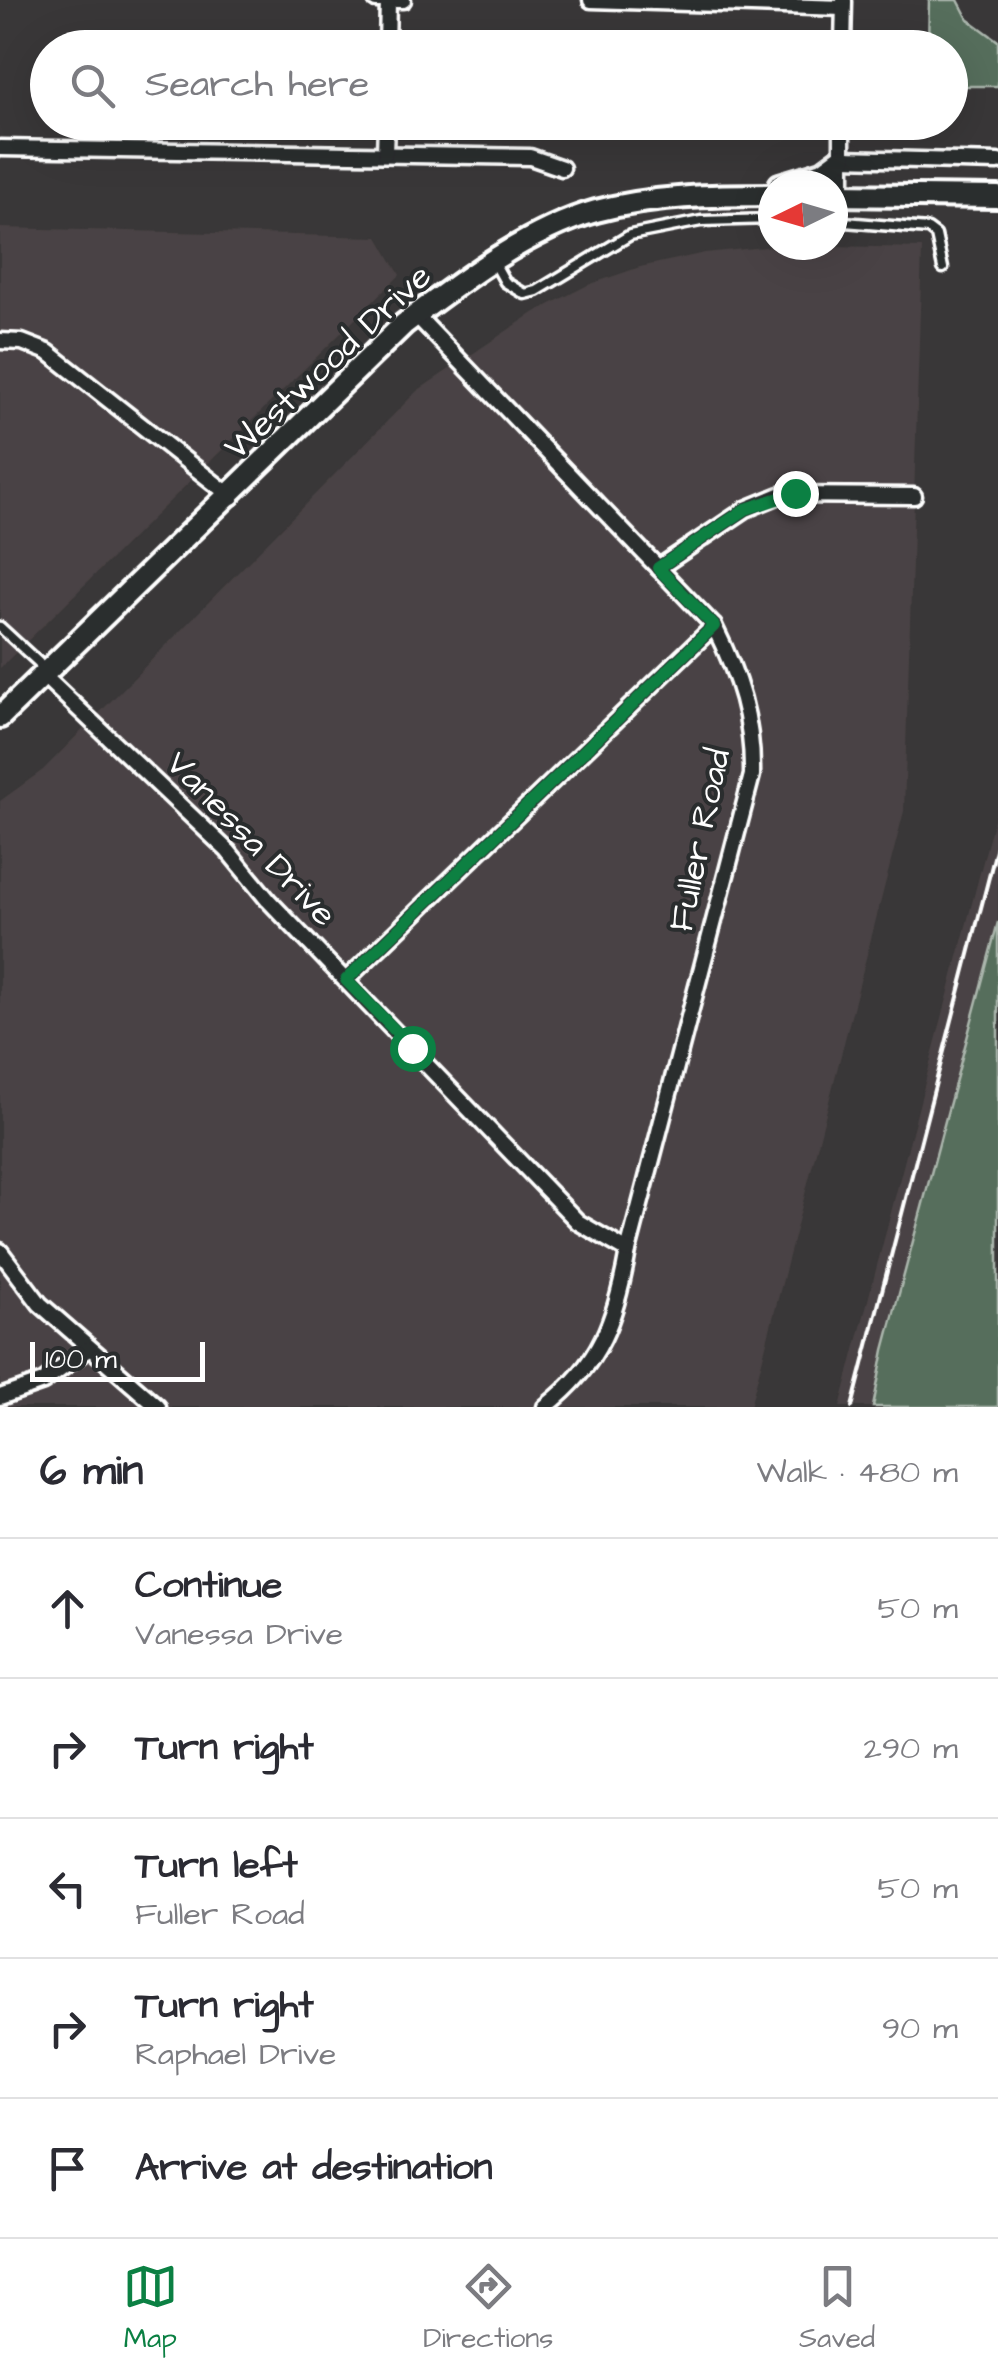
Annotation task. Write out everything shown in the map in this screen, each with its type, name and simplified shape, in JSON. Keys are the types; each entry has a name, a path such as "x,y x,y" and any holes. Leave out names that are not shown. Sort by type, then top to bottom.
{"main road":[{"path":"826,170 842,158"},
{"path":"731,195 758,190"},
{"name":"Westwood Drive","path":"0,718 416,315 494,262 596,211 758,195"},
{"path":"848,195 998,197"}],"street":[{"path":"376,0 403,0"},
{"path":"387,30 388,0"},
{"path":"591,0 844,4 843,30"},
{"path":"385,140 385,154"},
{"path":"841,170 842,140"},
{"path":"0,148 530,157 562,168"},
{"path":"842,158 998,162"},
{"name":"Fuller Road","path":"416,315 714,626 738,674 753,731 752,775 628,1251 620,1300 602,1344 579,1382 545,1407"},
{"path":"0,341 22,342 48,352 232,497"},
{"path":"658,568 746,509 780,495 914,496"},
{"path":"346,980 714,626"},
{"name":"Vanessa Drive","path":"45,677 228,851 578,1222 628,1251"},
{"path":"0,1251 40,1304 158,1407"},
{"path":"0,1397 43,1382 88,1348"}],"lane":[{"path":"494,262 505,282 525,294 630,235 701,221 758,219"},
{"path":"848,221 928,229 936,235 944,268"},
{"path":"0,627 38,663 45,677"}],"shaded area":[{"path":"0,228 378,237 400,275 0,668"},
{"path":"848,246 922,248 904,811 750,1407 0,1407 0,801 43,770 417,391 535,312 588,285 640,267 705,253 758,248 758,260 848,260"},
{"path":"998,804 998,922 873,1407 840,1407"}],"green space":[{"path":"929,0 958,0 968,19 998,41 998,86 968,86 968,30 928,30"},
{"path":"998,922 998,1407 873,1407 884,1350"}],"railway":[{"path":"852,1407 998,842"}],"route":[{"path":"412,1048 346,980 714,626 658,568 746,509 795,493"}]}
